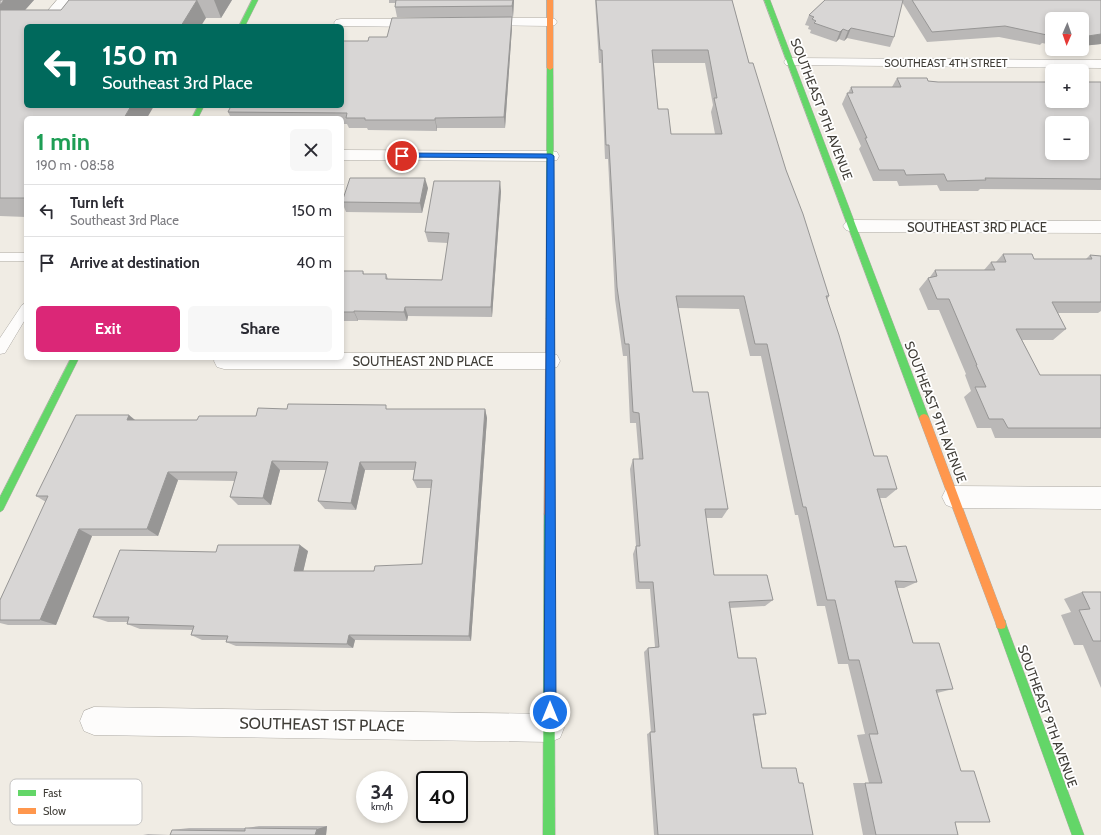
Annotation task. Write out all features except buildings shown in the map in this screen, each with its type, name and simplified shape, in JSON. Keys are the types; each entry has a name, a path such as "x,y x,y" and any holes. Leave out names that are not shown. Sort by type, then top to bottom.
{"street":[{"path":"47,20 64,0"},
{"path":"243,24 255,0"},
{"path":"549,835 550,0"},
{"name":"SOUTHEAST 9TH AVENUE","path":"767,0 954,497 1078,835"},
{"path":"341,23 434,22"},
{"path":"465,22 550,22"},
{"name":"SOUTHEAST 4TH STREET","path":"791,62 1101,64"},
{"path":"344,155 551,156"},
{"name":"SOUTHEAST 3RD PLACE","path":"852,226 1101,227"},
{"path":"0,507 74,360"},
{"name":"SOUTHEAST 2ND PLACE","path":"224,361 550,361"},
{"path":"954,497 1101,498"},
{"name":"SOUTHEAST 1ST PLACE","path":"94,721 550,728"}],"lane":[{"path":"0,257 24,257"},
{"path":"0,349 24,311"}],"traffic: fast":[{"path":"243,24 255,0"},
{"path":"767,0 924,418"},
{"path":"550,68 550,319"},
{"path":"196,116 200,108"},
{"path":"0,507 74,360"},
{"path":"549,514 549,835"},
{"path":"1001,624 1078,835"}],"traffic: slow":[{"path":"550,0 550,68"},
{"path":"549,514 550,319"},
{"path":"924,418 1001,624"}],"route":[{"path":"402,156 551,156 550,712"}]}
